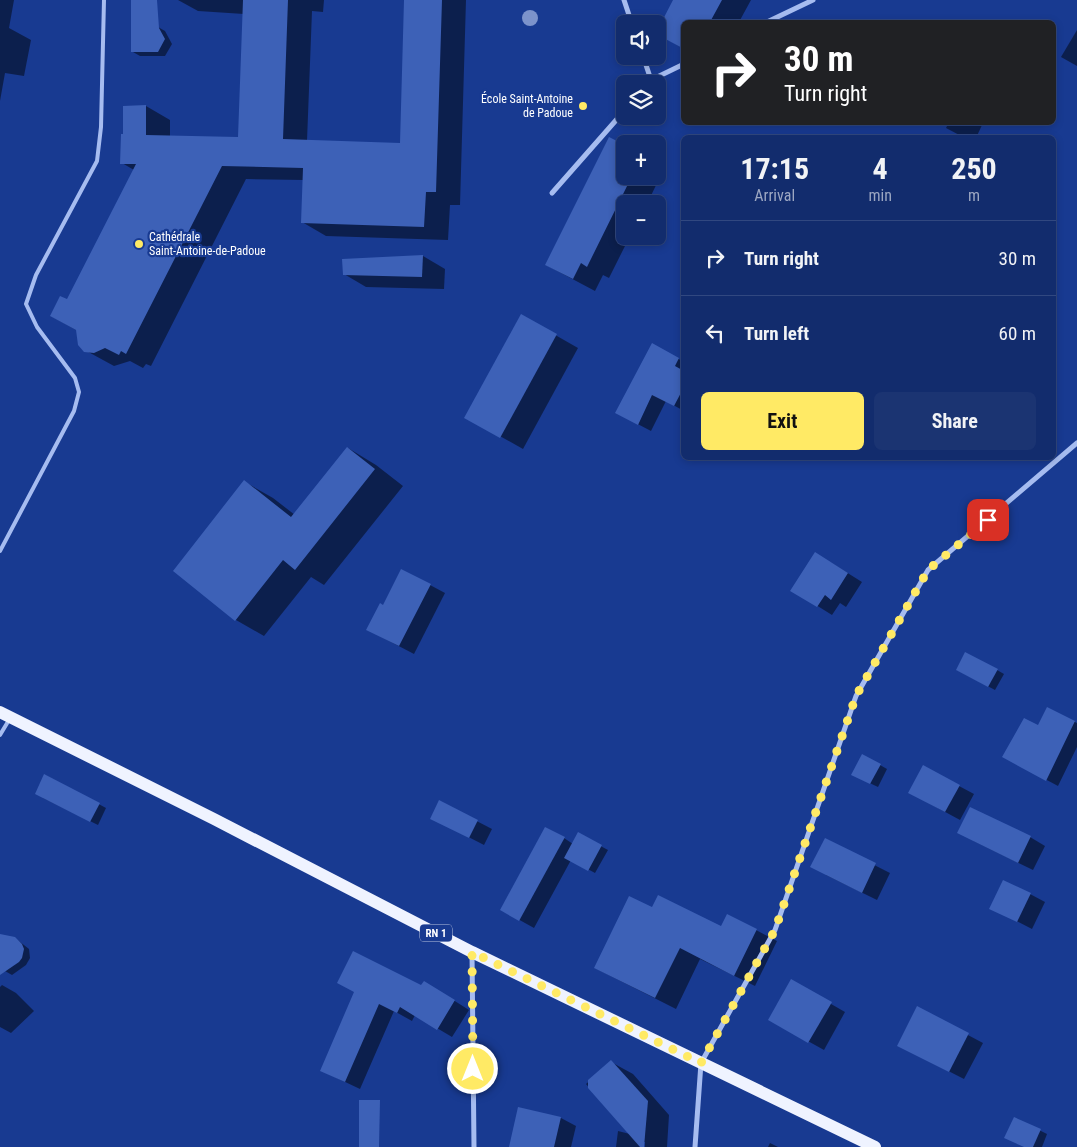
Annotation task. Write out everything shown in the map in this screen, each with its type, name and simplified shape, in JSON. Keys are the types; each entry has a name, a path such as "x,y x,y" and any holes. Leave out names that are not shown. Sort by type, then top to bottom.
{"main road":[{"name":"RN 1","path":"5,715 214,818 472,952 875,1147"}],"street":[{"path":"624,0 629,15"},
{"path":"772,20 813,0"},
{"path":"663,75 681,66"},
{"path":"552,193 616,120"},
{"path":"695,1147 701,1063 775,930 856,696 928,570 1077,443"},
{"path":"472,952 474,1147"}],"lane":[{"path":"0,551 74,411 78,392 75,378 37,327 26,304 36,275 97,161 101,127 104,0"},
{"path":"0,735 5,715"}],"building":[{"path":"131,0 157,0 159,28 165,39 158,52 131,52"},
{"path":"243,0 288,0 283,139 400,143 404,0 442,0 436,192 426,192 424,227 301,223 303,168 222,166 126,354 121,351 119,355 105,348 94,353 84,352 78,345 76,330 50,316 60,296 67,299 136,164 120,164 123,106 146,105 146,135 238,137"},
{"path":"673,0 722,0 711,20 681,20 681,47 666,39 665,15"},
{"path":"609,137 616,140 616,185 628,185 623,195 616,195 616,208 587,267 581,263 573,279 545,265"},
{"path":"423,255 422,277 343,275 342,259"},
{"path":"521,314 557,334 500,438 464,418"},
{"path":"652,343 679,358 675,366 681,369 681,393 674,406 652,395 638,425 615,413"},
{"path":"347,447 375,469 295,570 283,560 235,621 173,571 244,480 291,517"},
{"path":"815,552 848,573 831,600 825,595 817,607 790,591"},
{"path":"401,569 431,584 399,646 366,630 380,603 383,605"},
{"path":"965,652 998,669 988,687 956,670"},
{"path":"1047,707 1075,721 1046,781 1002,757 1024,718 1038,725"},
{"path":"862,754 881,764 870,784 851,775"},
{"path":"923,765 960,785 945,812 908,793"},
{"path":"44,774 100,803 90,822 35,794"},
{"path":"439,800 478,820 469,838 430,819"},
{"path":"970,807 1031,836 1018,863 957,833"},
{"path":"545,827 565,837 519,921 500,910"},
{"path":"578,832 602,845 588,871 564,858"},
{"path":"825,838 876,863 862,893 810,867"},
{"path":"1003,880 1031,893 1017,922 989,909"},
{"path":"658,895 721,926 727,914 757,929 734,976 680,948 655,998 594,968 629,896 652,907"},
{"path":"0,934 15,937 24,949 19,962 0,975"},
{"path":"353,951 421,985 424,981 455,1000 437,1030 400,1007 397,1013 379,1004 345,1082 320,1071 354,992 337,983"},
{"path":"791,979 832,1002 808,1043 768,1020"},
{"path":"917,1006 969,1033 949,1072 897,1046"},
{"path":"611,1060 648,1101 644,1147 640,1147 588,1088 588,1080"},
{"path":"359,1100 380,1100 379,1147 359,1147"},
{"path":"518,1107 561,1117 554,1147 509,1147"},
{"path":"1014,1117 1041,1129 1033,1147 1024,1147 1004,1138"}],"place":[{"name":"École Saint-Antoine de Padoue","path":"583,106"},
{"name":"Cathédrale Saint-Antoine-de-Padoue","path":"139,244"}],"route":[{"path":"473,1069 472,952 701,1063 775,930 856,696 928,570 988,520"}]}
